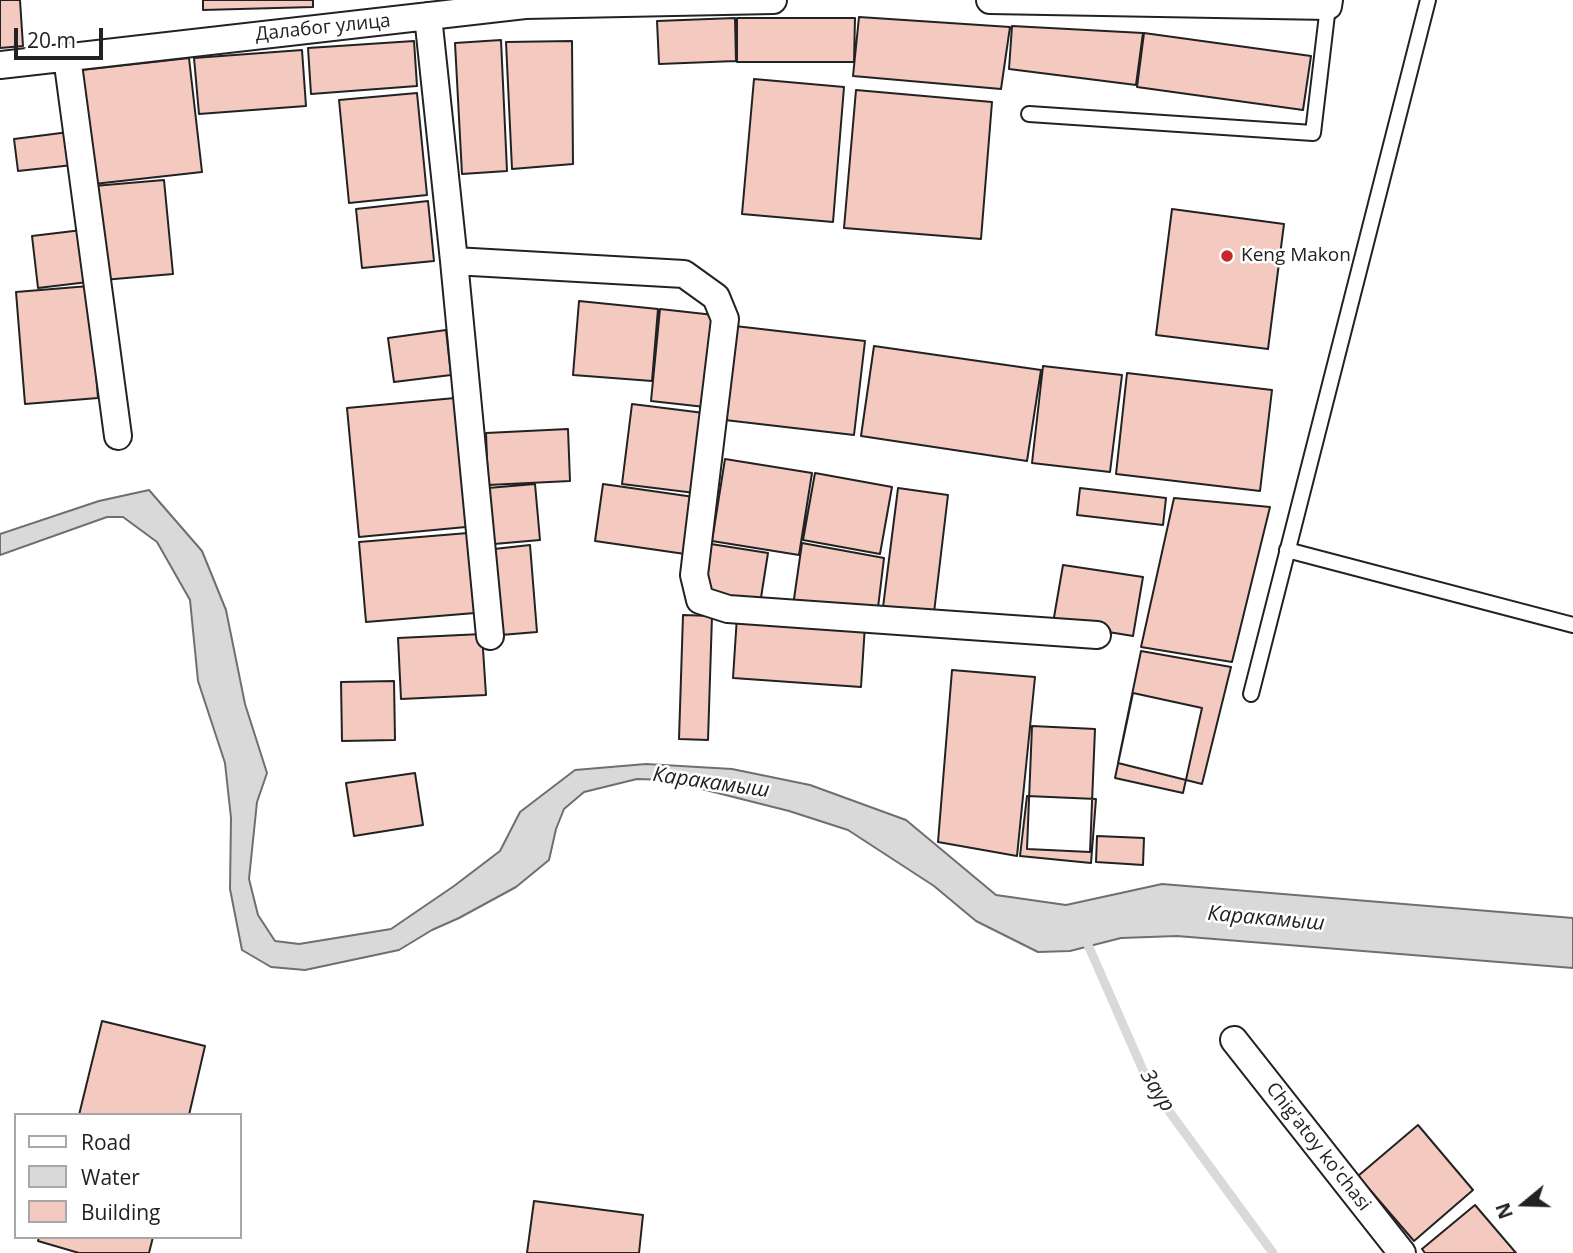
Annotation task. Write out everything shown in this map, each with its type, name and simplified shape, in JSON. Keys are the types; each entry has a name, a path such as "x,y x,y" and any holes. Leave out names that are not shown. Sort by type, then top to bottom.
{"street":[{"name":"Далабог улица","path":"0,65 525,5 774,0"},
{"path":"990,0 1328,3"},
{"path":"428,16 490,636"},
{"path":"67,57 118,436"},
{"path":"454,261 684,274 716,296 724,319 694,575 700,600 728,609 1097,635"},
{"name":"Chig'atoy ko'chasi","path":"1234,1040 1402,1253"}],"lane":[{"path":"1251,694 1428,0"},
{"path":"1029,114 1313,133 1328,3"},
{"path":"1287,550 1573,625"}],"water":[{"name":"Каракамыш","path":"149,490 202,551 226,610 245,704 267,773 257,802 249,879 258,915 275,941 299,944 391,929 500,851 520,812 575,770 646,764 732,769 810,785 906,820 996,895 1066,905 1162,884 1573,918 1573,968 1177,936 1121,938 1070,951 1038,952 976,921 934,886 848,830 789,811 666,780 637,779 584,792 564,809 549,860 516,887 399,950 305,970 271,967 242,950 230,889 231,818 225,763 198,681 190,600 157,542 123,517 107,517 0,555 0,534 99,501"}],"building":[{"path":"0,0 20,0 23,46 0,48"},
{"path":"203,0 313,0 313,7 203,10"},
{"path":"859,17 1010,27 1001,89 853,76"},
{"path":"735,18 736,61 659,64 657,21"},
{"path":"737,18 855,18 854,62 737,62"},
{"path":"1012,26 1143,33 1136,85 1009,69"},
{"path":"1144,33 1311,56 1303,110 1137,87"},
{"path":"501,40 507,171 462,174 455,43"},
{"path":"414,41 417,86 311,94 308,48"},
{"path":"572,41 573,164 512,169 506,42"},
{"path":"302,50 306,106 199,114 194,58"},
{"path":"189,58 202,172 94,184 81,70"},
{"path":"754,79 844,87 833,222 742,214"},
{"path":"856,90 992,102 981,239 844,228"},
{"path":"417,93 427,195 349,203 339,100"},
{"path":"69,132 73,165 18,171 14,139"},
{"path":"164,180 173,274 103,280 94,186"},
{"path":"428,201 434,261 362,268 356,209"},
{"path":"1172,209 1284,224 1268,349 1156,335"},
{"path":"82,230 88,282 38,288 32,236"},
{"path":"89,286 98,398 25,404 16,292"},
{"path":"579,301 658,309 652,381 573,375"},
{"path":"660,309 714,315 705,407 651,401"},
{"path":"735,326 865,341 854,435 725,420"},
{"path":"446,330 451,375 394,382 388,338"},
{"path":"874,346 1041,370 1027,461 861,436"},
{"path":"1043,366 1122,375 1110,472 1032,463"},
{"path":"1127,373 1272,390 1260,491 1116,474"},
{"path":"455,398 466,527 359,537 347,408"},
{"path":"632,404 704,413 695,493 622,484"},
{"path":"568,429 570,481 488,485 486,433"},
{"path":"725,459 812,473 799,555 712,541"},
{"path":"815,473 892,487 880,554 803,540"},
{"path":"535,484 540,540 494,544 488,488"},
{"path":"603,484 694,497 685,554 595,541"},
{"path":"898,488 948,495 933,621 882,615"},
{"path":"1080,488 1166,498 1163,525 1077,515"},
{"path":"1174,498 1270,507 1232,662 1141,647"},
{"path":"468,533 475,613 366,622 359,542"},
{"path":"802,543 884,558 877,616 793,606"},
{"path":"711,544 768,553 760,604 703,595"},
{"path":"530,545 537,632 501,635 494,549"},
{"path":"1063,565 1143,577 1133,636 1053,623"},
{"path":"683,615 712,616 708,740 679,739"},
{"path":"737,616 865,625 861,687 733,678"},
{"path":"482,634 486,695 401,699 398,638"},
{"path":"1141,651 1231,667 1202,784 1118,763"},
{"path":"952,670 1035,677 1017,856 938,842"},
{"path":"394,681 395,740 342,741 341,682"},
{"path":"1133,693 1202,708 1183,793 1115,778"},
{"path":"1032,726 1095,729 1090,852 1027,849"},
{"path":"415,773 423,825 354,836 346,783"},
{"path":"1027,796 1096,799 1091,863 1020,856"},
{"path":"1097,836 1144,838 1143,865 1096,862"},
{"path":"102,1021 205,1046 189,1113 79,1113"},
{"path":"1418,1125 1473,1190 1414,1241 1358,1176"},
{"path":"534,1201 643,1215 639,1253 527,1253"},
{"path":"1475,1205 1516,1253 1425,1253 1422,1249"},
{"path":"152,1239 149,1253 79,1253 38,1241"}],"waterway":[{"name":"Заур","path":"1085,938 1149,1084 1273,1253"}],"place":[{"name":"Keng Makon","path":"1227,256"}]}
